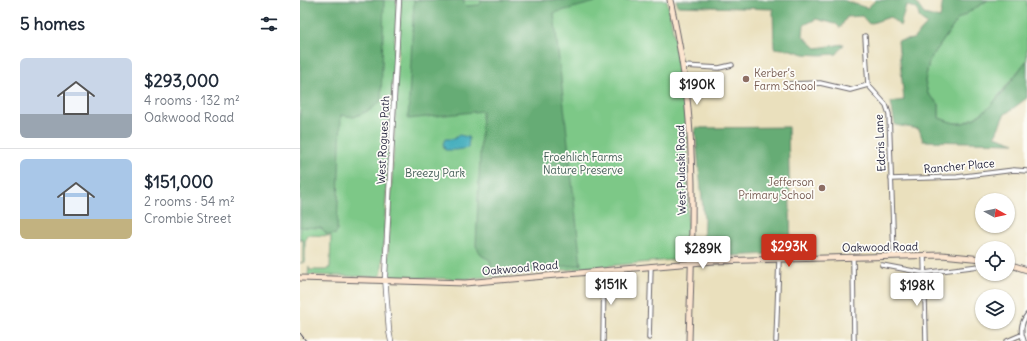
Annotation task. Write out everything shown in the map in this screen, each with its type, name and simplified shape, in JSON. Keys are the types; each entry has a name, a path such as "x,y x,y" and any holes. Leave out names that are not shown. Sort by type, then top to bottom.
{"main road":[{"name":"West Pulaski Road","path":"670,0 683,66 689,119 692,173 689,341"},
{"name":"Oakwood Road","path":"300,278 465,283 691,262 894,256 975,257"},
{"path":"1015,266 1027,270"}],"street":[{"name":"West Rogues Path","path":"391,341 385,281 399,0"},
{"path":"788,84 820,83 850,90 868,84 865,36"},
{"path":"683,66 719,68 732,65"},
{"name":"Edcris Lane","path":"868,84 886,105 889,114 894,256"},
{"name":"Rancher Place","path":"891,179 957,177 1014,170 1027,171"},
{"path":"924,256 926,341"},
{"path":"853,257 854,341"},
{"path":"776,341 779,260"},
{"path":"649,338 651,266"},
{"name":"Oakwood Road","path":"882,266 924,273 975,267"},
{"path":"603,341 604,271"},
{"path":"1024,341 1021,335 1022,324 1027,315"},
{"path":"1007,341 1021,335"}],"green space":[{"path":"300,0 397,0 382,270 381,275 377,277 308,275 309,267 309,270 327,270 330,268 331,236 307,235 305,242 305,262 300,263 303,262 303,240 301,240 300,237"},
{"path":"300,0 384,0 381,101 370,110 354,117 341,115 336,234 328,235 321,228 300,227"},
{"name":"Froehlich Farms Nature Preserve","path":"401,0 667,0 686,116 688,175 687,255 684,255 683,259 465,279 387,277"},
{"path":"414,0 464,0 464,4 466,6 479,5 481,0 603,0 554,13 581,265 492,272 490,260 482,256 476,246 482,111 408,119"},
{"path":"676,0 843,0 867,8 876,0 914,0 924,14 940,18 943,0 988,0 958,19 929,61 925,81 928,94 939,104 939,118 954,123 963,123 973,119 991,105 1007,87 1027,60 1027,98 1004,115 995,136 1015,143 923,141 919,129 895,125 891,102 904,100 898,41 913,39 927,24 920,19 917,9 906,5 900,26 890,17 869,24 862,16 847,17 840,28 836,24 816,19 804,25 803,36 816,48 844,44 837,54 821,55 804,54 791,50 774,48 773,9 678,6"},
{"path":"988,0 1027,0 1027,60 989,108 974,118 963,123 954,123 939,118 939,104 928,94 925,81 929,61 958,19"},
{"path":"788,127 791,253 709,257 703,247 704,219 695,128"}],"water":[{"path":"459,135 468,137 468,148 445,150 443,144 445,139 454,139"}],"railway":[{"path":"300,333 306,341"}],"place":[{"name":"Kerber’s Farm School","path":"746,79"},
{"name":"Jefferson Primary School","path":"822,188"}],"park label":[{"name":"Breezy Park","path":"435,173"}]}
